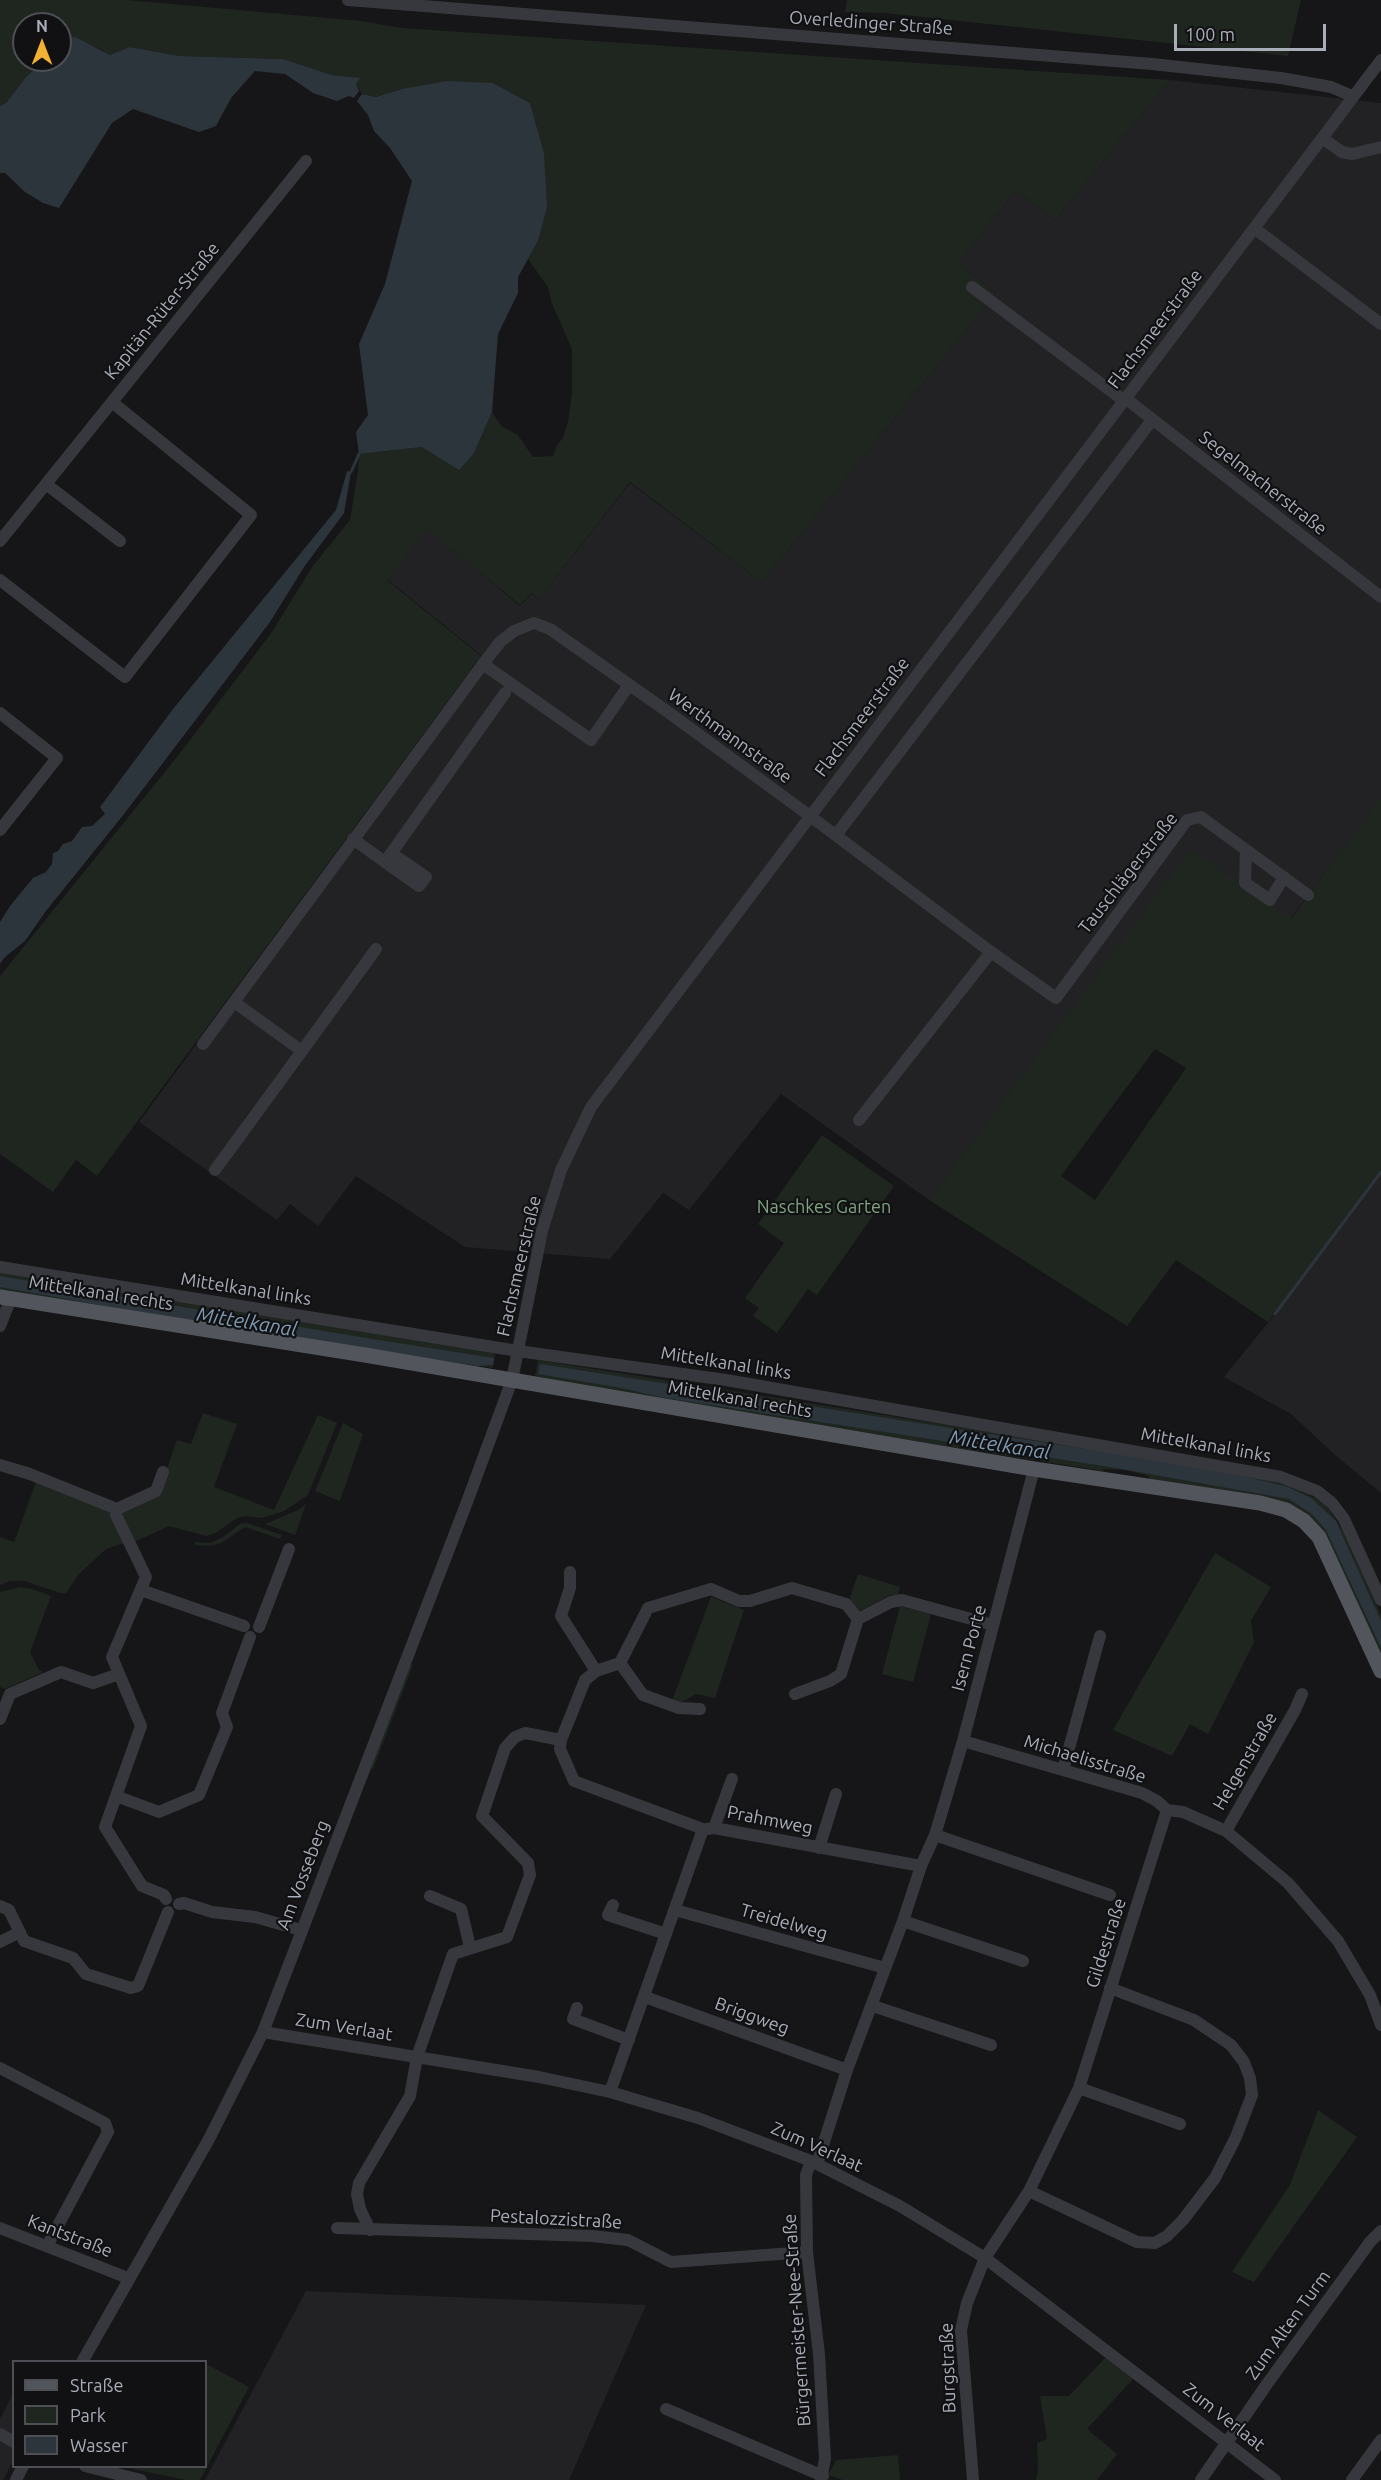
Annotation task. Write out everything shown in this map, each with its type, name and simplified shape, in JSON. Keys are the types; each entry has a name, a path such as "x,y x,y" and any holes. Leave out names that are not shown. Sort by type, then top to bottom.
{"main road":[{"name":"Mittelkanal rechts","path":"5,1298 515,1365 1034,1469 1260,1503 1286,1510 1304,1521 1319,1537 1381,1671"}],"street":[{"name":"Overledinger Straße","path":"348,0 1152,63 1281,78 1331,87 1352,96"},
{"name":"Flachsmeerstraße","path":"515,1365 542,1230 561,1170 591,1107 1378,64"},
{"path":"1322,138 1342,152 1352,154 1381,147"},
{"name":"Kapitän-Rüter-Straße","path":"0,542 306,160"},
{"path":"1254,228 1381,324"},
{"name":"Segelmacherstraße","path":"972,287 1152,420 1381,597"},
{"path":"0,580 125,676 251,515 112,402"},
{"path":"836,835 1152,420"},
{"path":"46,483 120,541"},
{"name":"Werthmannstraße","path":"483,664 500,642 514,631 534,623 550,629 810,816"},
{"path":"203,1044 483,664 591,740 629,686"},
{"path":"353,839 388,857 505,693"},
{"path":"0,713 57,758 0,830"},
{"name":"Tauschlägerstraße","path":"810,816 1056,998 1187,820 1201,817 1308,895"},
{"path":"1246,850 1245,883 1270,900 1284,877"},
{"path":"215,1170 376,949"},
{"path":"859,1120 991,952"},
{"path":"234,1002 302,1051"},
{"name":"Mittelkanal links","path":"0,1267 515,1365 726,1380 1163,1454 1281,1477 1317,1491 1332,1503 1344,1519 1381,1600"},
{"path":"0,1326 5,1298"},
{"name":"Am Vosseberg","path":"83,2360 209,2139 263,2032 467,1502 515,1365"},
{"path":"0,1465 30,1474 117,1509 156,1491 163,1472"},
{"name":"Isern Porte","path":"814,2163 847,2070 873,2006 921,1866 935,1835 963,1741 1034,1469"},
{"path":"0,1906 9,1910 24,1941 73,1958 86,1974 131,1989 138,1986 173,1908 174,1898 166,1899 164,1895 142,1886 105,1827 141,1726 112,1657 146,1577 116,1515 117,1509"},
{"path":"116,1796 159,1812 199,1795 227,1727 222,1713 251,1630 289,1549"},
{"path":"570,1572 570,1588 561,1616 596,1671"},
{"path":"370,2230 360,2209 357,2194 360,2183 410,2096 417,2057 453,1954 507,1937 530,1875 528,1863 482,1816 505,1748 515,1737 525,1733 561,1740 585,1680 596,1671 620,1663 648,1608 711,1589 740,1601 750,1601 792,1588 846,1604 858,1619"},
{"path":"141,1590 251,1630"},
{"path":"795,1694 830,1681 841,1674 858,1619 891,1602 902,1600 993,1625"},
{"path":"1063,1770 1100,1636"},
{"path":"620,1663 643,1695 679,1708 700,1709"},
{"path":"0,1719 10,1694 61,1672 93,1683 119,1674"},
{"name":"Helgenstraße","path":"1226,1831 1302,1694"},
{"name":"Prahmweg","path":"561,1740 560,1749 574,1781 709,1828 921,1866"},
{"name":"Michaelisstraße","path":"963,1741 1142,1793 1157,1801 1167,1810 1183,1812 1226,1831 1288,1883 1338,1941 1370,1995 1381,2025"},
{"path":"610,2092 675,1910 732,1779"},
{"name":"Prahmweg","path":"819,1848 836,1794"},
{"name":"Gildestraße","path":"985,2258 1029,2192 1079,2088 1167,1810"},
{"path":"935,1835 1110,1894"},
{"path":"430,1896 462,1909 470,1947"},
{"path":"173,1908 184,1903 212,1912 255,1917 301,1930"},
{"path":"613,1905 608,1915 666,1934"},
{"name":"Treidelweg","path":"675,1910 885,1968"},
{"path":"903,1921 1023,1961"},
{"path":"0,1942 20,1932"},
{"path":"1029,2192 1137,2242 1155,2243 1167,2236 1183,2220 1215,2178 1236,2137 1252,2095 1250,2078 1244,2062 1231,2045 1194,2020 1110,1989"},
{"name":"Briggweg","path":"645,1997 847,2070"},
{"path":"873,2006 991,2045"},
{"path":"577,2008 573,2019 629,2040"},
{"name":"Zum Verlaat","path":"263,2032 539,2077 610,2092 698,2118 814,2163 900,2206 985,2258 1275,2480"},
{"path":"0,2068 105,2123 108,2132 47,2246"},
{"path":"1079,2088 1180,2124"},
{"name":"Bürgermeister-Nee-Straße","path":"666,2409 822,2478 825,2459 819,2355 807,2252 806,2175 814,2163"},
{"name":"Kantstraße","path":"0,2228 128,2278"},
{"name":"Pestalozzistraße","path":"336,2228 610,2238 628,2240 671,2262 807,2252"},
{"name":"Zum Alten Turm","path":"1201,2480 1267,2384 1370,2242 1381,2231"},
{"name":"Burgstraße","path":"973,2480 962,2330 967,2303 985,2258"},
{"path":"1352,2480 1381,2440"},
{"path":"93,2468 141,2480"}],"shaded area":[{"path":"1170,80 1381,103 1381,800 1290,919 1066,1017 929,1200 781,1094 689,1210 663,1193 610,1259 465,1247 356,1176 318,1226 290,1204 277,1220 139,1122 482,656 387,579 427,528 520,606 531,594 539,599 630,483 762,582 996,293 958,264 1016,190 1055,220"},
{"path":"1381,1172 1381,1493 1291,1414 1224,1377 1275,1314"},
{"path":"306,2291 646,2305 569,2480 205,2480"},
{"path":"12,2396 12,2463 3,2480 0,2480 0,2419"}],"green space":[{"path":"0,0 127,0 361,21 402,28 1170,80 1055,220 1016,190 958,264 996,293 762,582 630,482 539,599 531,593 520,605 427,529 387,580 481,656 97,1176 76,1160 53,1192 0,1154 0,976 180,753 272,632 312,567 350,520 359,454 422,447 474,453 492,412 501,426 518,435 533,457 553,456 557,445 563,438 568,422 572,394 572,349 552,304 548,287 528,259 538,241 544,153 530,103 493,83 402,89 376,97 362,94 356,84 359,78 332,75 283,59 180,56 129,47 110,55 96,47 72,41 72,12 12,12 12,72 31,72 6,103 0,106"},
{"path":"847,0 1301,0 1288,56 885,13 845,12"},
{"path":"1381,798 1381,1171 1268,1322 1176,1260 1127,1326 929,1200 1191,849 1291,919","holes":["1155,1049 1186,1068 1095,1200 1061,1176"]},
{"name":"Naschkes Garten","path":"822,1135 894,1186 817,1295 808,1289 777,1333 753,1316 759,1308 745,1298 784,1243 758,1224"},
{"path":"0,1270 486,1351 495,1354 493,1368 0,1291"},
{"path":"538,1360 1041,1440 1287,1484 1301,1489 1326,1505 1345,1534 1381,1615 1381,1658 1316,1524 1149,1479 1149,1476 1125,1470 1104,1469 1103,1471 692,1406 535,1376"},
{"path":"203,1413 237,1424 214,1487 274,1510 318,1415 337,1423 308,1495 284,1511 262,1518 245,1516 237,1518 214,1534 206,1536 169,1526 134,1542 122,1515 124,1510 158,1494 177,1440 191,1444"},
{"path":"343,1423 363,1434 340,1501 315,1491"},
{"path":"36,1482 108,1509 124,1543 106,1549 79,1574 66,1593 24,1581 10,1581 0,1585 0,1537 14,1542"},
{"path":"306,1504 295,1535 265,1524 298,1510"},
{"path":"247,1523 282,1535 280,1539 245,1527 221,1543 209,1546 195,1545 194,1542 211,1543 240,1524"},
{"path":"1215,1553 1271,1587 1251,1621 1254,1642 1208,1734 1190,1724 1172,1756 1113,1730"},
{"path":"858,1574 900,1587 898,1595 890,1595 858,1612 849,1601"},
{"path":"20,1587 51,1596 30,1652 39,1670 43,1672 5,1689 0,1687 0,1592"},
{"path":"711,1597 744,1610 715,1698 696,1694 680,1703 672,1701"},
{"path":"900,1606 931,1614 913,1682 882,1674"},
{"path":"409,1664 413,1665 373,1769 370,1768"},
{"path":"1318,2110 1357,2137 1254,2282 1232,2272 1290,2185"},
{"path":"1106,2357 1134,2378 1087,2429 1117,2454 1097,2480 1036,2480 1037,2443 1047,2439 1040,2396 1069,2396"},
{"path":"207,2365 249,2387 207,2467"},
{"path":"898,2455 900,2480 843,2480 828,2475 836,2460"},
{"path":"206,2468 200,2480 186,2480 133,2469"}],"water":[{"path":"72,38 110,55 129,47 180,56 283,59 332,75 360,78 356,84 359,91 354,98 349,96 337,101 313,93 285,74 255,71 231,98 216,126 199,132 133,109 112,123 59,208 43,203 25,192 5,173 0,173 0,106 6,103 31,72 72,72"},
{"path":"447,81 493,83 530,103 544,153 547,207 538,241 518,277 518,293 498,334 492,412 474,453 459,470 422,447 359,454 356,432 368,415 359,344 385,284 412,181 390,148 374,131 368,115 357,101 362,94 376,97 402,89"},
{"path":"347,471 351,472 344,513 304,567 270,622 25,941 0,964 0,922 10,906 33,878 46,872 52,864 53,853 58,851 63,844 72,841 82,827 92,826 105,814 100,807 173,709 336,510"},
{"name":"Mittelkanal","path":"0,1276 494,1358 493,1365 477,1366 188,1321 0,1287"},
{"name":"Mittelkanal","path":"540,1364 1131,1456 1243,1476 1288,1487 1311,1498 1336,1521 1381,1621 1381,1648 1326,1530 1312,1514 1289,1499 1116,1468 660,1397 622,1388 538,1374"}],"waterway":[{"path":"351,472 359,454"},
{"path":"1275,1314 1381,1172"}]}
